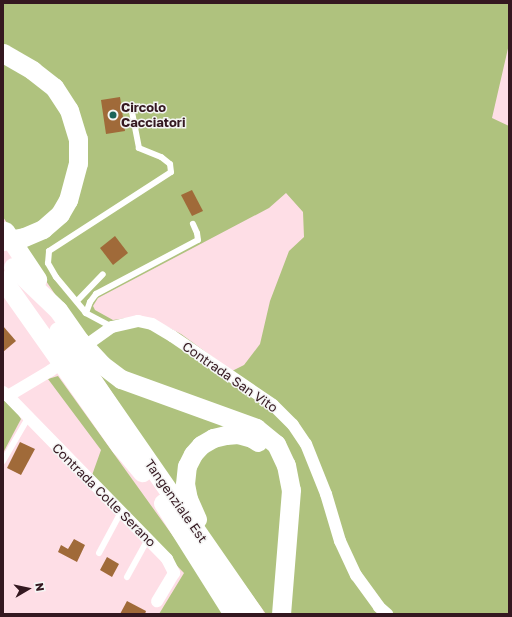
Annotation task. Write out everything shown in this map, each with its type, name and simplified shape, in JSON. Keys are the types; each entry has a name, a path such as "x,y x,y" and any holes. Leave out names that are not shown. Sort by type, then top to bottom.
{"main road":[{"path":"3,53 32,70 54,87 69,110 78,139 78,163 68,200 60,214 43,229 24,237 3,241"},
{"path":"3,68 32,70"},
{"path":"3,229 79,340 97,360 121,379 256,428 276,444 286,465 290,490 281,614"},
{"path":"5,268 58,310"},
{"path":"5,268 61,335 96,388 104,407 233,614"},
{"path":"5,268 120,447 146,476"},
{"name":"Tangenziale Est","path":"96,388 254,614"},
{"path":"210,549 188,499 185,484 187,466 201,445 213,438 238,434 252,438 270,454 276,467 280,482 282,504 281,614"}],"street":[{"name":"Contrada San Vito","path":"50,371 102,336 112,327 138,321 152,324 172,336 272,405 293,425 306,444 326,494 340,541 356,575 379,607 387,614"},
{"name":"Contrada Colle Serano","path":"50,371 5,394 167,559 174,573 157,601"}],"lane":[{"path":"112,327 86,313 56,277 48,263 49,251 171,172 170,164 161,156 139,148 131,107"},
{"path":"86,313 90,302 96,294 198,240 197,232 193,224"},
{"path":"77,301 103,274"},
{"path":"3,461 28,418"},
{"path":"98,553 121,512"},
{"path":"127,577 148,539"}],"green space":[{"path":"3,3 509,3 509,44 492,118 509,126 509,614 266,614 183,500 99,373 77,327 3,217","holes":["286,193 303,212 304,237 289,251 270,301 260,344 244,365 232,371 181,334 158,322 127,318 113,320 95,310 93,306 98,298 269,208"]},
{"path":"58,376 229,614 159,614 184,573 91,478 101,450 48,379"},
{"path":"3,398 21,419 3,453"}],"building":[{"name":"Circolo Cacciatori","path":"120,97 125,131 106,134 101,100"},
{"path":"192,190 203,211 192,216 181,195"},
{"path":"115,236 128,253 113,265 100,248"},
{"path":"3,326 16,341 3,352"},
{"path":"20,442 35,449 21,475 7,468"},
{"path":"74,539 85,545 77,562 58,552 61,545 68,549"},
{"path":"107,557 119,564 112,577 100,570"},
{"path":"127,601 146,611 145,614 120,614"}],"place":[{"name":"Circolo Cacciatori","path":"113,115"}]}
